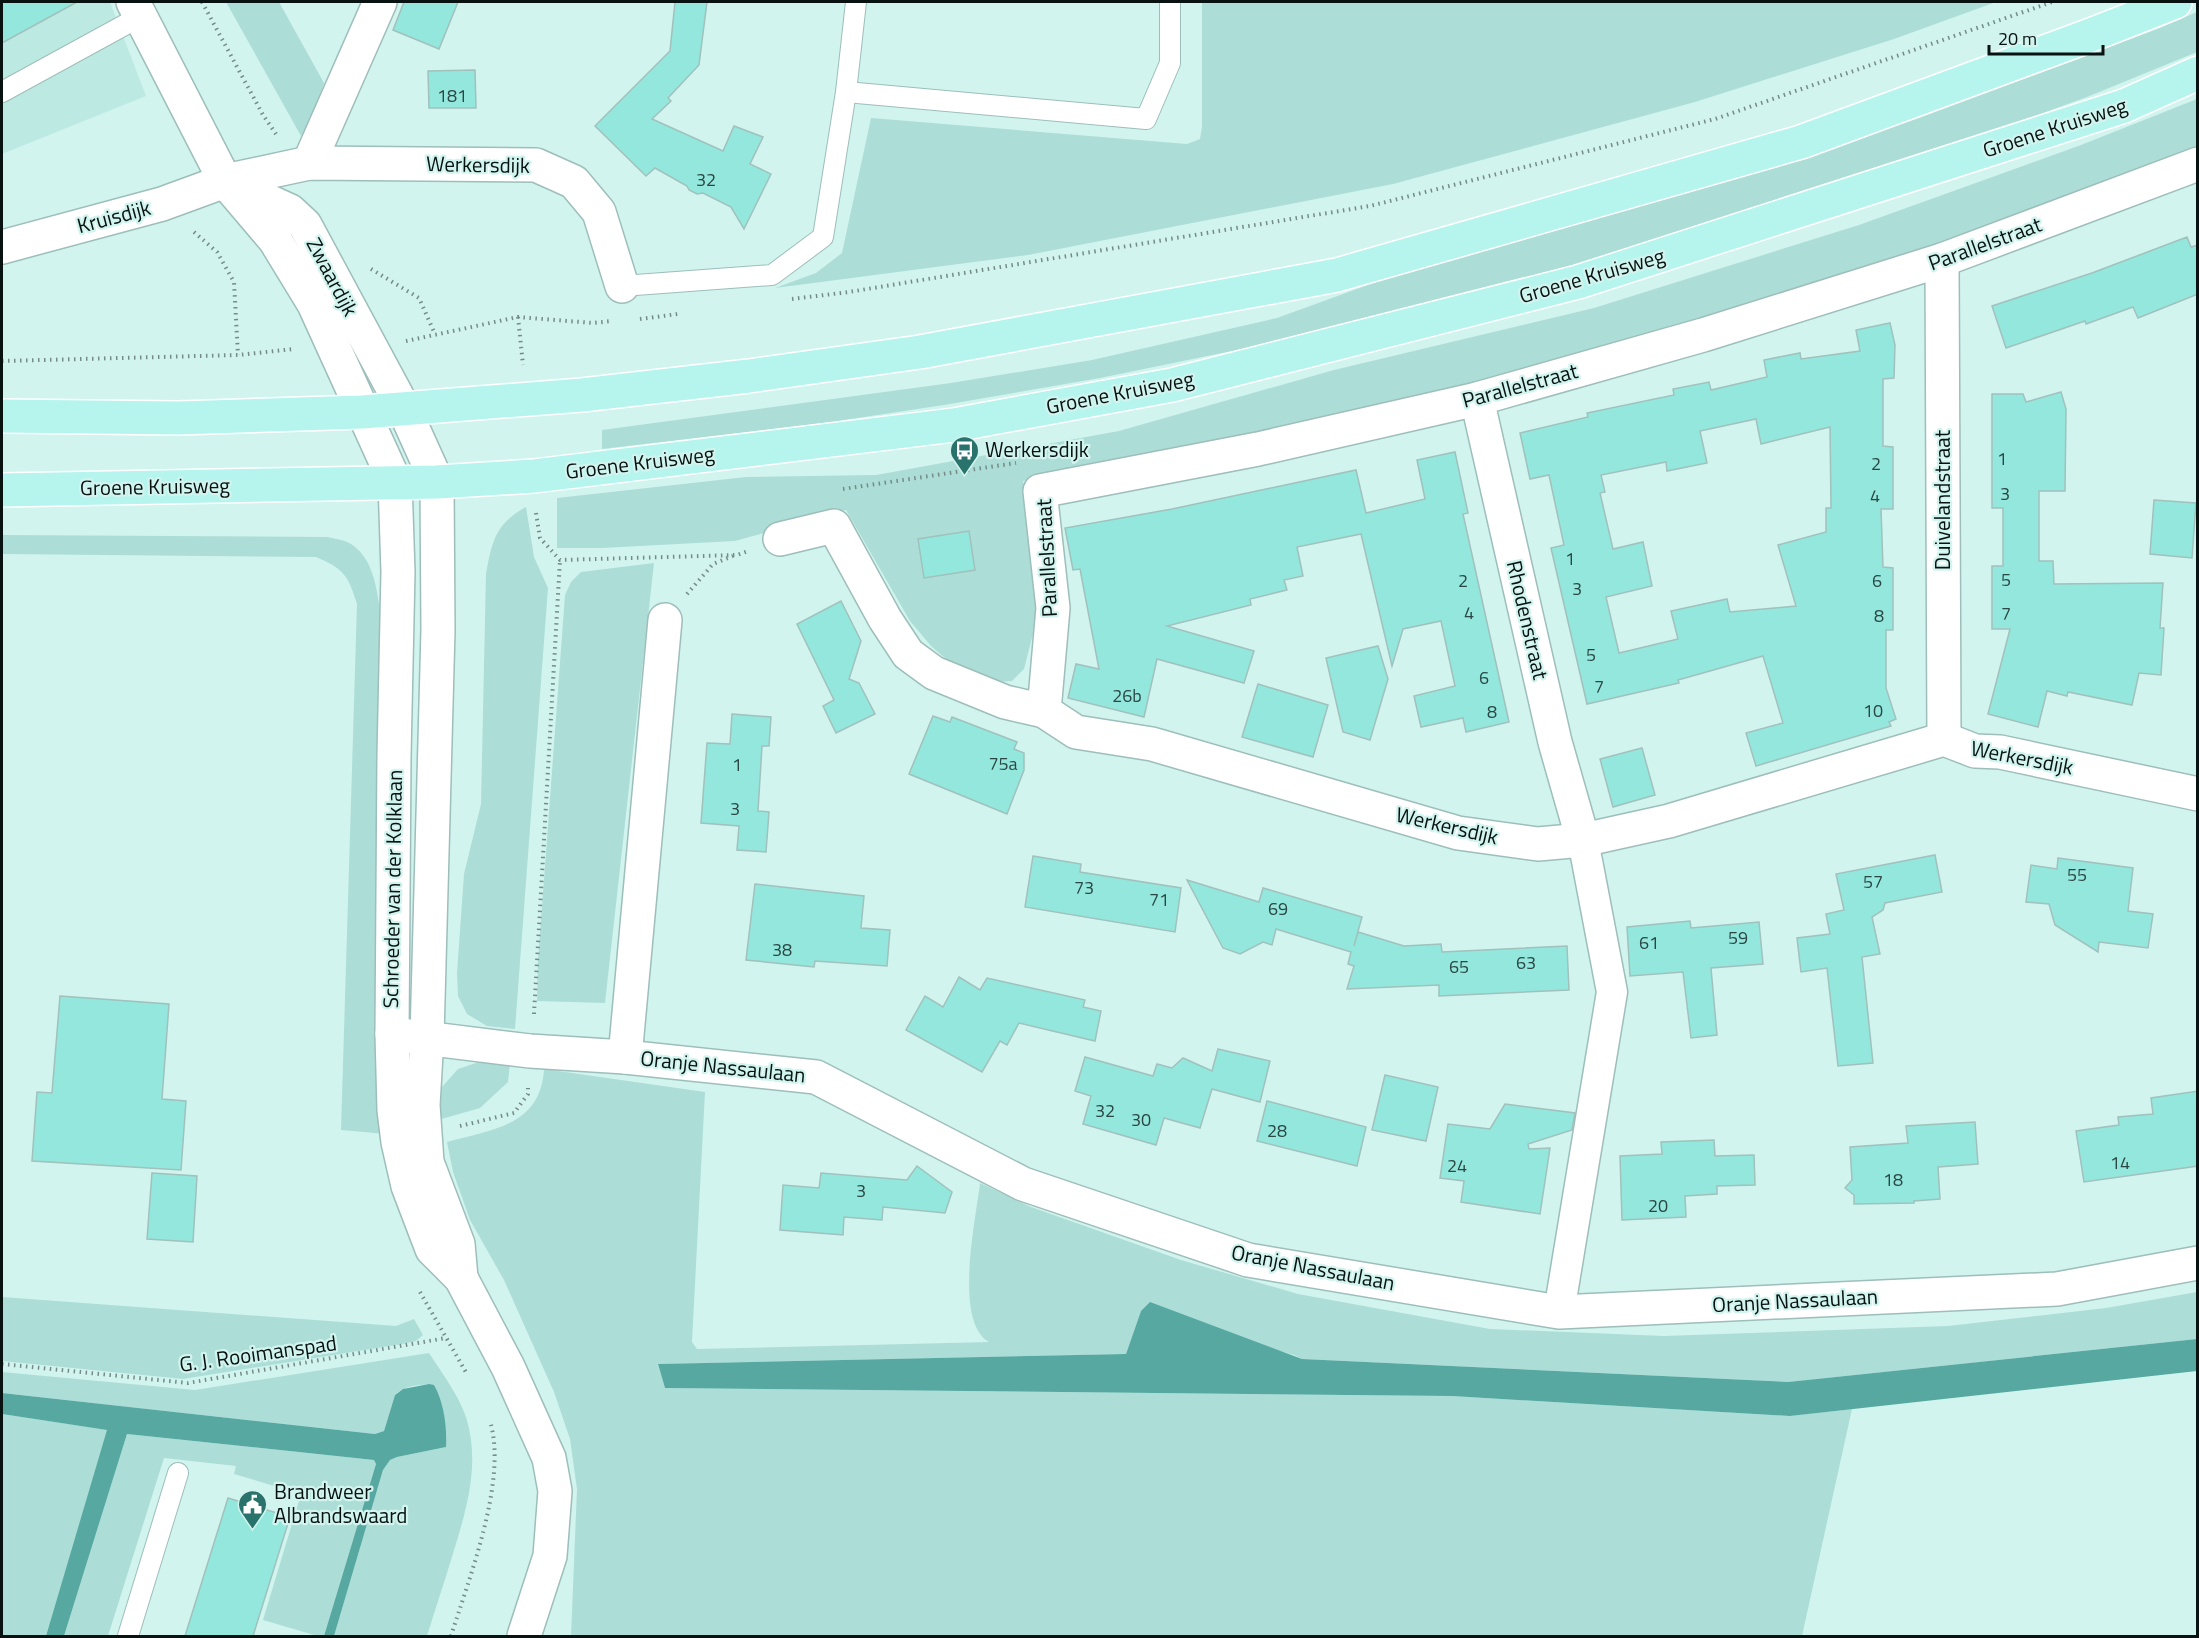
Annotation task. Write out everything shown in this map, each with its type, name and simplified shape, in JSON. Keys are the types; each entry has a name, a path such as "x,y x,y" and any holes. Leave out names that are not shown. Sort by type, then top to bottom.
{"main road":[{"path":"2,416 179,417 362,412 582,395 898,356 1337,274 1801,142 2175,2"},
{"name":"Groene Kruisweg","path":"2,490 437,482 534,476 954,425 1172,385 1578,282 2124,106 2198,73"}],"street":[{"path":"303,164 380,2"},
{"name":"Zwaardijk","path":"137,9 225,181 275,240 314,304 395,482"},
{"name":"Werkersdijk","path":"225,181 303,164 536,165 574,182 599,212 622,286"},
{"name":"Parallelstraat","path":"1044,711 1053,608 1040,491 1258,449 1477,399 1703,335 1942,260 2198,164"},
{"name":"Zwaardijk","path":"225,181 290,211 305,225 404,410 437,482"},
{"name":"Kruisdijk","path":"2,247 162,204 225,181"},
{"name":"Duivelandstraat","path":"1942,260 1944,739"},
{"name":"Rhodenstraat","path":"1477,399 1555,742 1583,840"},
{"name":"Schroeder van der Kolklaan","path":"395,482 398,572 394,756 392,1034 394,1110 398,1142 408,1186 432,1249 461,1278 508,1367 549,1458 555,1491 550,1556 524,1636"},
{"name":"Schroeder van der Kolklaan","path":"437,482 438,609 427,1037 423,1105 427,1162 458,1244 461,1278"},
{"name":"Werkersdijk","path":"780,539 834,526 885,619 908,654 934,673 1005,702 1044,711 1076,732 1152,744 1458,833 1538,844 1583,840 1669,821 1944,739 1975,751 2000,752 2198,794"},
{"path":"626,1057 665,620"},
{"path":"1559,1312 1612,992 1583,840"},
{"name":"Oranje Nassaulaan","path":"392,1034 530,1051 626,1057 816,1077 1023,1184 1248,1260 1559,1312 2057,1289 2198,1263"}],"lane":[{"name":"Werkersdijk","path":"622,286 772,275 823,237 846,92 856,2"},
{"path":"846,92 1146,119 1170,63 1170,2"},
{"path":"2,92 137,9"},
{"path":"128,1636 178,1473"}],"path":[{"path":"781,301 849,292 1370,206 1715,119 2052,2"},
{"path":"162,204 217,252 234,282 238,355"},
{"path":"636,319 680,314"},
{"path":"369,345 394,343 518,317 593,323 615,321"},
{"path":"2,361 238,355 332,346"},
{"path":"838,490 1030,461 1040,491"},
{"path":"665,620 713,564 780,539"},
{"path":"534,1015 560,560 737,555"},
{"name":"G. J. Rooimanspad","path":"2,1364 188,1383 446,1338 472,1383"},
{"path":"451,1636 487,1517 495,1467 493,1432 486,1411"}],"shaded area":[{"path":"2,2 110,2 146,96 2,154"},
{"path":"226,2 279,2 324,83 313,114 301,136"},
{"path":"1202,2 1996,2 1894,39 1695,102 1393,184 1028,255 775,288 816,273 842,253 871,118 1187,144 1200,139 1202,127"},
{"path":"2197,12 2197,52 2087,97 1894,167 1741,217 1574,265 1314,334 1100,378 831,422 602,449 602,430 951,383 1092,360 1277,318 1420,266 1734,179 1919,118"},
{"path":"2197,99 2197,153 2035,217 1674,333 1384,405 1023,481 1035,587 1035,626 1024,669 1012,681 995,682 952,664 931,646 910,621 846,510 735,541 557,548 557,498 746,477 876,475 1119,431 1334,370 1594,308 1859,225 2081,145"},
{"path":"526,507 534,557 548,588 515,1029 487,1026 467,1014 458,996 457,973 464,874 481,804 486,574 490,552 501,527"},
{"path":"2,535 328,537 351,544 367,561 378,596 383,632 386,1134 341,1130 357,604 344,574 333,565 316,557 2,554"},
{"path":"654,563 605,1003 537,1001 565,595 571,582 581,572"},
{"path":"485,1060 510,1063 508,1082 480,1108 438,1120 442,1087 458,1069"},
{"path":"544,1069 705,1092 692,1342 697,1349 989,1342 978,1331 972,1314 969,1292 972,1244 980,1183 1031,1207 1181,1260 1298,1294 1490,1329 1664,1336 1948,1326 2106,1308 2197,1292 2197,1339 1788,1382 1302,1359 1141,1311 1126,1354 658,1364 665,1388 1452,1396 1790,1416 1852,1409 1802,1636 571,1636 577,1489 570,1439 554,1392 504,1280 470,1220 453,1172 447,1142 496,1129 524,1114 534,1103 541,1088"},
{"path":"2,1297 396,1326 414,1319 423,1335 416,1341 402,1344 183,1379 2,1361"},
{"path":"1150,1302 1302,1359 1788,1382 2197,1339 2197,1371 1790,1416 1452,1396 665,1388 658,1364 1126,1354 1141,1311"},
{"path":"429,1353 463,1408 470,1435 472,1470 467,1505 427,1636 334,1636 383,1470 390,1460 397,1457 446,1447 444,1416 434,1385 413,1386 398,1392 395,1395 384,1431 375,1434 2,1393 2,1372 195,1390"},
{"path":"434,1385 442,1407 446,1447 397,1457 390,1460 383,1470 334,1636 324,1636 376,1464 374,1460 127,1434 64,1636 46,1636 107,1430 2,1414 2,1393 375,1434 384,1431 395,1395 403,1389"},
{"path":"2,1414 108,1430 46,1636 2,1636"},
{"path":"127,1434 374,1460 376,1464 324,1636 314,1636 263,1620 301,1494 234,1474 236,1466 164,1458 108,1636 64,1636"}],"building":[{"path":"2,2 77,2 2,43"},
{"path":"404,2 458,2 439,49 393,30"},
{"path":"675,2 707,2 699,65 668,98 671,101 652,119 723,151 734,126 763,137 750,164 771,174 744,229 731,207 703,193 697,194 689,190 687,186 655,168 646,176 595,126 670,51"},
{"path":"475,70 476,108 429,108 428,71"},
{"path":"2187,237 2191,247 2198,245 2198,294 2138,318 2133,307 2006,348 1992,306 2092,273"},
{"path":"1890,323 1895,345 1894,378 1883,379 1883,446 1893,447 1893,509 1881,509 1883,567 1893,568 1893,630 1886,630 1886,688 1896,719 1889,722 1891,726 1756,766 1746,733 1783,723 1763,656 1678,680 1679,683 1587,704 1551,548 1564,545 1549,475 1530,479 1520,433 1588,417 1587,413 1674,395 1673,389 1709,382 1711,390 1767,377 1764,360 1800,353 1801,359 1860,351 1856,330","holes":["1756,419 1761,444 1830,427 1831,508 1826,508 1826,532 1778,545 1796,606 1730,612 1727,599 1671,611 1678,639 1619,653 1606,597 1652,586 1643,542 1613,549 1600,493 1605,492 1601,475 1666,462 1667,471 1707,463 1700,431"]},
{"path":"2061,392 2066,409 2065,491 2039,491 2039,561 2053,561 2054,584 2163,583 2160,628 2164,628 2161,675 2139,673 2132,705 2068,692 2067,696 2047,691 2038,727 1988,714 2010,629 1992,629 1992,566 2003,566 2003,508 1992,508 1992,394 2023,394 2026,402"},
{"path":"1455,452 1468,513 1463,514 1509,722 1466,732 1463,718 1421,727 1414,696 1455,686 1441,621 1403,629 1392,666 1361,534 1297,547 1303,576 1284,580 1287,590 1250,599 1251,605 1167,626 1254,651 1244,683 1157,659 1144,717 1068,698 1076,664 1099,669 1080,569 1073,570 1065,528 1172,509 1356,470 1366,513 1425,499 1417,460"},
{"path":"2154,500 2196,503 2192,558 2150,554"},
{"path":"969,531 975,570 924,578 918,539"},
{"path":"841,601 861,641 849,679 859,683 875,714 836,733 823,706 834,700 797,624"},
{"path":"1378,646 1388,679 1370,740 1343,732 1326,658"},
{"path":"1258,684 1328,705 1313,757 1242,737"},
{"path":"732,714 771,717 769,746 762,746 758,811 769,812 766,852 737,850 739,826 701,823 707,743 730,744"},
{"path":"933,716 950,722 952,717 1017,742 1014,749 1024,753 1024,770 1007,814 909,774"},
{"path":"1642,748 1655,795 1613,807 1600,759"},
{"path":"1935,855 1942,892 1885,903 1883,910 1872,917 1880,954 1862,957 1873,1063 1838,1066 1827,968 1801,972 1797,938 1830,934 1826,914 1844,910 1836,874"},
{"path":"1033,856 1081,864 1080,872 1181,888 1175,932 1025,907"},
{"path":"2058,858 2133,868 2128,911 2153,914 2148,948 2099,942 2098,952 2055,925 2049,904 2026,902 2031,865 2057,869"},
{"path":"1187,880 1259,902 1263,888 1362,917 1354,946 1358,932 1404,946 1441,944 1442,952 1567,946 1569,990 1439,996 1439,985 1347,989 1354,966 1348,964 1351,952 1276,929 1272,945 1263,942 1240,954 1223,948"},
{"path":"755,884 864,896 861,928 890,930 887,966 815,961 814,967 746,960"},
{"path":"1690,921 1691,928 1759,922 1763,964 1711,968 1717,1035 1691,1038 1683,972 1630,976 1627,927"},
{"path":"959,977 980,990 987,978 1085,1000 1083,1007 1101,1011 1095,1041 1019,1023 1007,1045 1000,1041 982,1072 906,1030 925,996 943,1007"},
{"path":"60,996 169,1004 162,1099 186,1101 181,1170 32,1161 37,1092 52,1093"},
{"path":"1218,1049 1270,1061 1260,1102 1212,1089 1200,1128 1164,1118 1156,1145 1083,1124 1091,1096 1075,1091 1085,1057 1153,1076 1157,1064 1172,1068 1183,1058 1212,1071"},
{"path":"1385,1075 1438,1087 1426,1141 1372,1130"},
{"path":"2198,1091 2198,1166 2084,1182 2076,1131 2119,1125 2118,1117 2153,1114 2151,1098"},
{"path":"1267,1101 1366,1127 1357,1166 1257,1141"},
{"path":"1505,1104 1575,1113 1572,1130 1528,1144 1529,1149 1550,1148 1540,1214 1461,1202 1464,1181 1440,1178 1448,1124 1490,1129"},
{"path":"1975,1122 1978,1164 1938,1167 1940,1199 1914,1201 1914,1203 1854,1204 1854,1195 1845,1188 1852,1180 1850,1147 1908,1143 1906,1126"},
{"path":"1714,1140 1715,1156 1754,1155 1755,1185 1717,1186 1717,1194 1685,1196 1686,1217 1622,1220 1620,1156 1662,1154 1661,1142"},
{"path":"917,1166 952,1192 945,1213 883,1207 882,1220 844,1217 843,1235 780,1230 783,1185 819,1188 821,1173 907,1180"},
{"path":"152,1173 197,1176 193,1242 147,1239"},
{"path":"228,1498 290,1517 253,1636 185,1636"}],"place":[{"name":"Werkersdijk","path":"964,476"},
{"name":"Brandweer Albrandswaard","path":"253,1530"}]}
